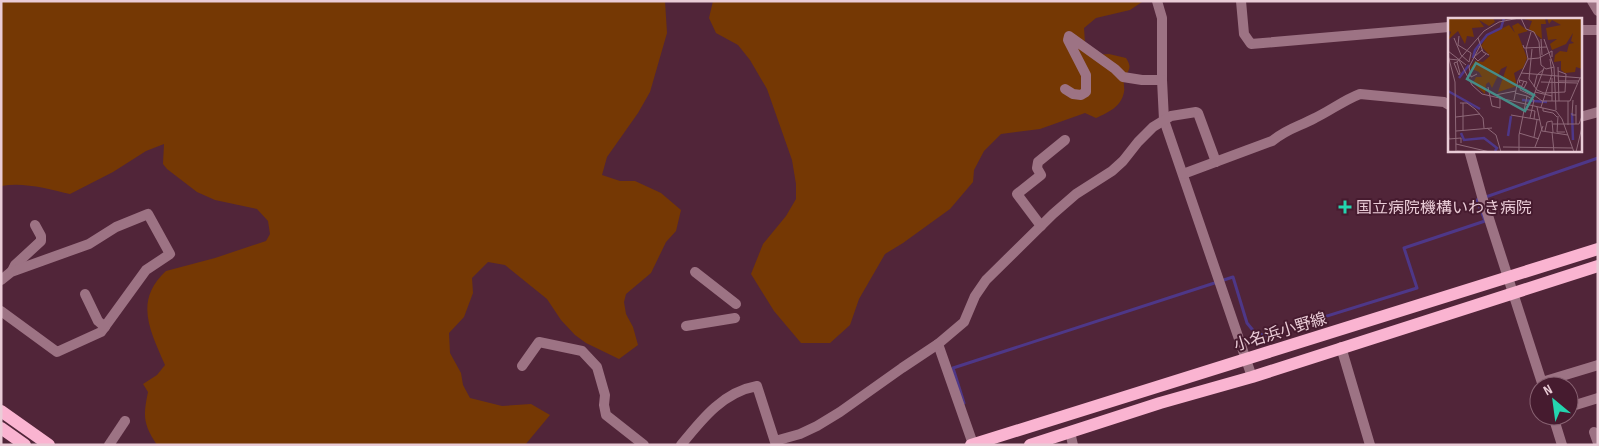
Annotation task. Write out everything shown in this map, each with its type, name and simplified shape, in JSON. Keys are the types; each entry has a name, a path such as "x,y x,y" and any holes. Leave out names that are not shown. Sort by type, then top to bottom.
{"main road":[{"name":"小名浜小野線","path":"972,444 1598,248"},
{"name":"小名浜小野線","path":"1030,445 1071,439 1160,403 1252,376 1598,266"},
{"path":"1,411 49,445"},
{"path":"1,428 25,445"}],"street":[{"path":"1157,1 1162,18 1164,120 1252,376"},
{"path":"1241,1 1244,34 1251,44 1448,28"},
{"path":"1592,1 1598,11"},
{"path":"1582,30 1598,30"},
{"path":"1065,90 1081,95 1086,92 1087,81 1086,75 1068,40 1069,36 1115,68 1123,77 1142,80 1162,80"},
{"path":"1183,174 1272,140 1284,131 1315,118 1360,94 1444,102 1448,104"},
{"path":"1582,116 1598,112"},
{"path":"681,445 711,411 728,396 749,387 757,386 775,443 800,434 840,412 938,344 964,322 975,296 986,280 1076,194 1112,171 1153,127 1171,116 1198,113 1216,162"},
{"path":"1041,226 1017,194 1041,175 1037,168 1038,162 1065,140"},
{"path":"1469,151 1483,200 1540,376"},
{"path":"1,280 11,272 88,244 116,227 148,214 170,254 146,270 101,332 57,352 1,311"},
{"path":"11,272 15,265 41,240 35,225"},
{"path":"695,272 736,304"},
{"path":"85,294 98,321 105,327"},
{"path":"686,326 735,318"},
{"path":"522,366 539,342 582,351 598,367 605,395 606,415 644,445"},
{"path":"938,344 972,444"},
{"path":"1341,348 1370,445"},
{"path":"1566,376 1598,365"},
{"path":"1579,404 1598,398"},
{"path":"109,445 125,421"},
{"path":"1556,426 1562,445"},
{"path":"1594,432 1598,443"}],"shaded area":[{"path":"1,1 665,1 667,33 650,92 638,113 607,157 602,175 620,181 635,181 661,193 681,210 676,231 666,242 651,273 626,294 624,302 626,314 633,327 638,345 619,359 586,343 575,335 561,320 547,299 505,265 488,262 472,278 473,293 464,317 449,333 450,353 461,373 463,385 470,398 502,406 531,404 550,415 525,445 157,445 145,420 148,392 143,384 157,375 165,365 150,329 147,305 150,294 156,282 166,271 215,258 266,241 270,234 268,221 257,209 215,200 197,192 163,164 164,144 146,151 113,172 70,194 27,185 1,186"},
{"path":"713,1 1142,2 1130,10 1096,18 1084,28 1085,43 1095,55 1109,54 1126,58 1128,62 1129,69 1124,80 1124,92 1117,105 1096,118 1085,113 1040,129 1001,134 984,151 974,170 973,182 950,209 885,254 859,299 850,325 830,343 801,343 774,311 751,274 763,244 786,216 796,199 796,184 792,160 767,89 750,60 738,45 716,33 709,18"}],"waterway":[{"path":"964,403 953,368 1233,277 1247,323 1256,334 1266,335 1417,288 1404,248 1485,221 1477,200 1598,158"}],"place":[{"name":"国立病院機構いわき病院","path":"1345,207"}]}
